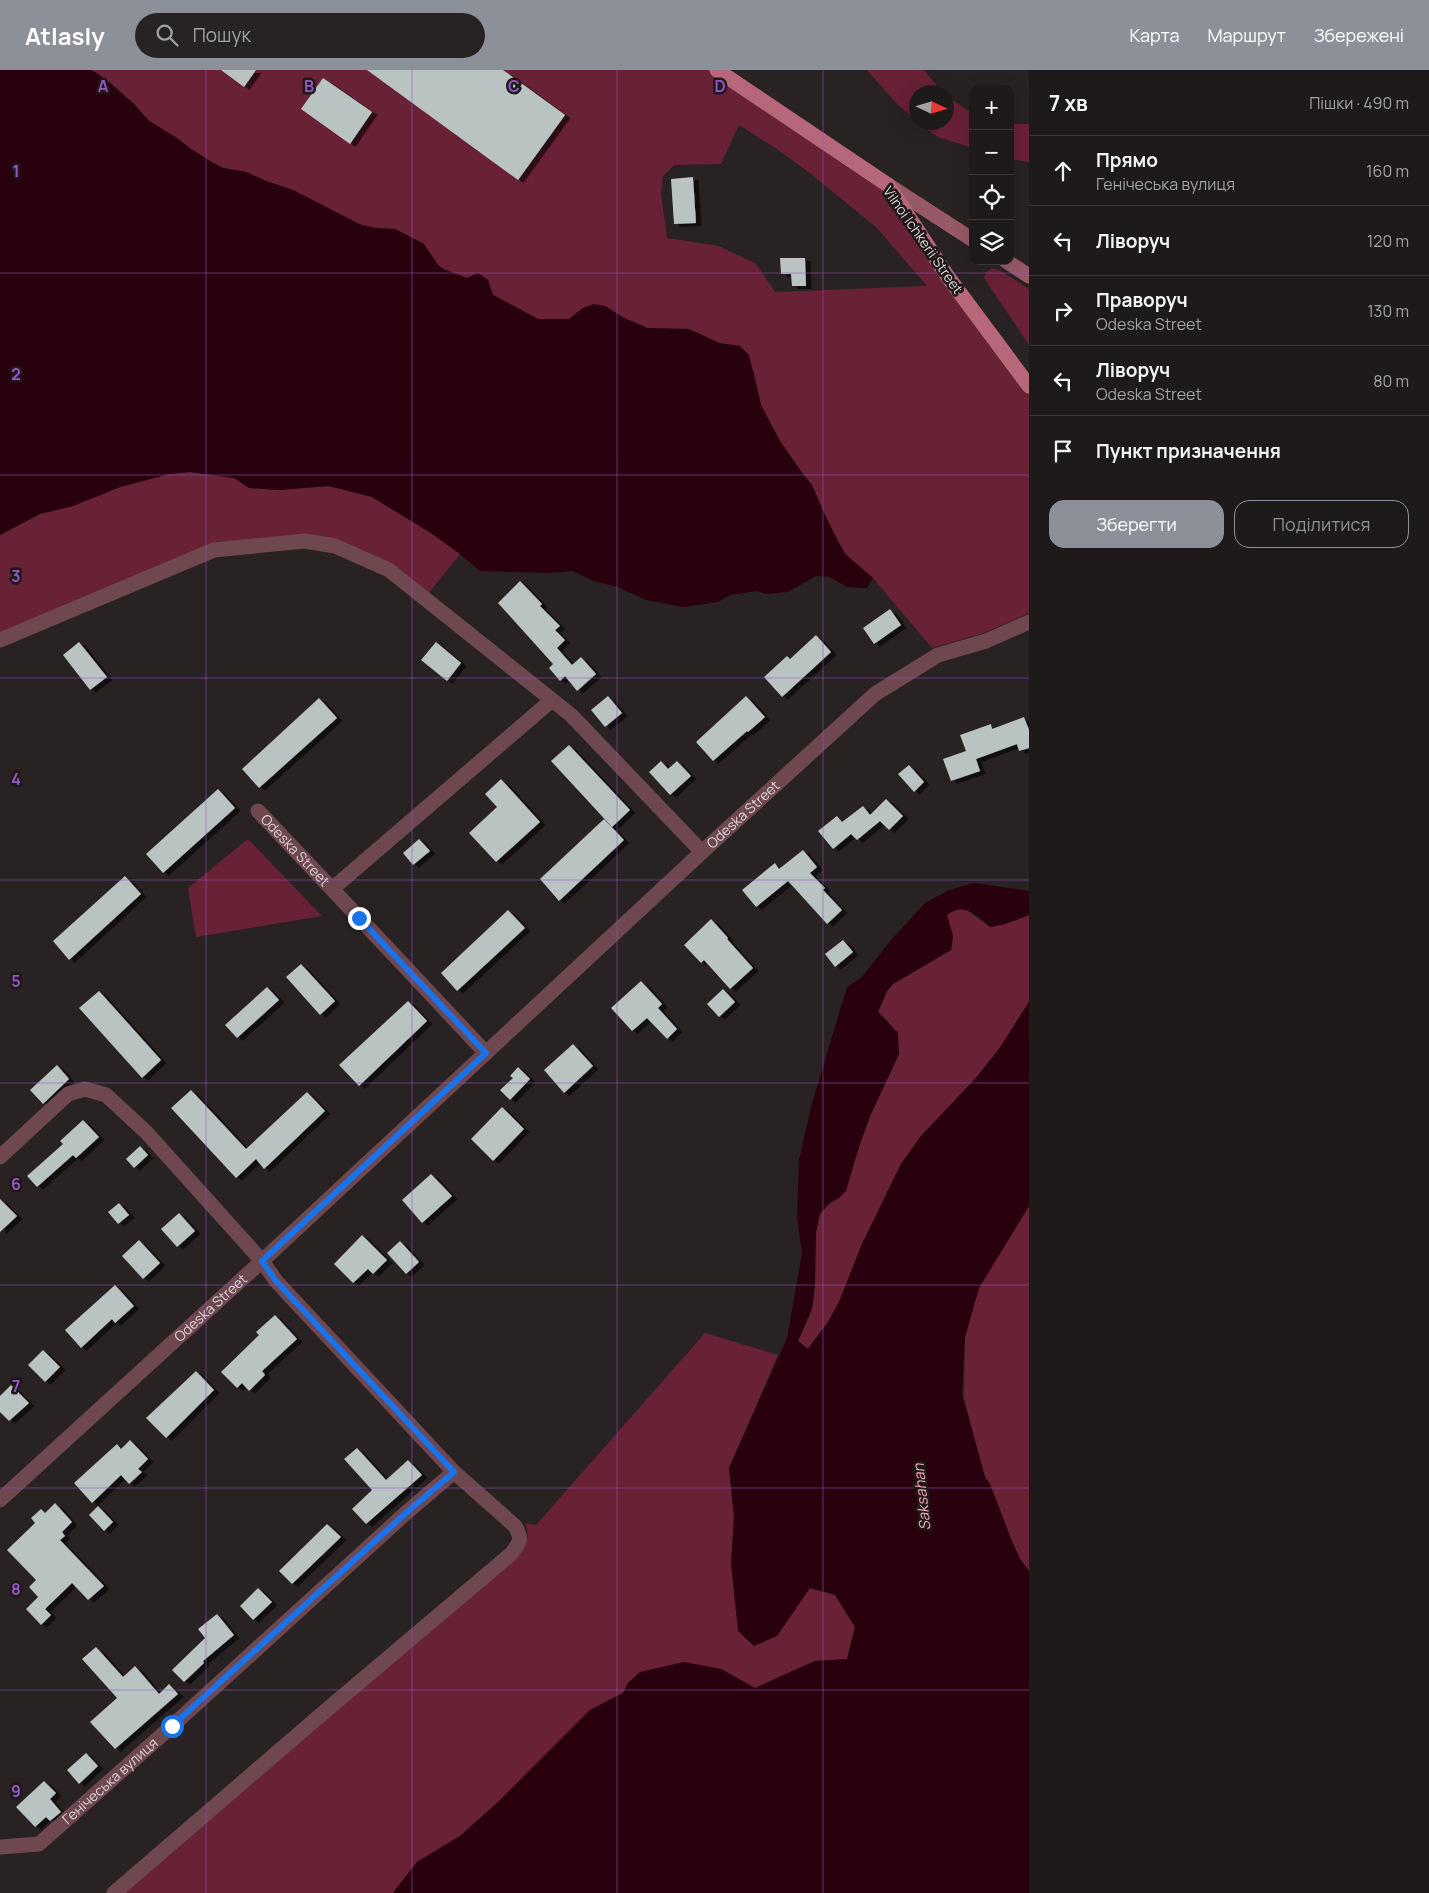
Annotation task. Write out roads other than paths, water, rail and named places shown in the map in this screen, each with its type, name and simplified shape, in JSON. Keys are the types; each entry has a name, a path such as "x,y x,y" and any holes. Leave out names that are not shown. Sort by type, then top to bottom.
{"main road":[{"name":"Vilnoi Ichkerii Street","path":"717,70 888,185 948,277 1029,386"}],"street":[{"path":"888,185 969,237"},
{"path":"1012,265 1029,276"},
{"path":"0,640 214,550 305,541 335,546 388,570 571,715 702,852"},
{"name":"Odeska Street","path":"0,1500 262,1261 875,694 938,655 986,641 1029,622"},
{"name":"Odeska Street","path":"332,889 552,700"},
{"name":"Odeska Street","path":"258,811 486,1053"},
{"path":"0,1157 68,1094 86,1089 106,1095 146,1132 262,1261 276,1281 454,1472 515,1526 520,1534 520,1542 511,1554 114,1893"},
{"name":"Генічеська вулиця","path":"0,1847 39,1844 407,1512 454,1472"}],"water":[{"path":"0,70 91,70 134,104 149,121 210,161 223,168 246,172 293,190 359,224 375,228 395,229 424,244 438,265 443,269 467,278 478,273 488,280 493,295 538,319 569,319 583,308 594,304 605,306 624,318 647,328 689,329 719,343 740,346 749,355 761,405 780,441 812,485 844,553 873,578 867,588 847,587 830,577 816,576 788,592 766,594 757,591 730,595 718,602 683,607 646,600 618,587 593,581 573,571 548,573 480,571 431,533 372,497 329,486 279,490 249,488 234,478 190,472 169,474 120,487 73,506 40,514 0,535"},
{"name":"Saksahan","path":"975,883 1029,891 1029,915 1005,924 990,927 970,912 964,910 953,911 947,915 953,936 951,950 893,984 887,991 878,1012 898,1033 899,1054 871,1114 846,1191 839,1198 829,1203 820,1214 816,1232 815,1285 812,1308 798,1341 808,1349 828,1322 839,1302 862,1244 901,1164 921,1136 975,1079 999,1049 1029,1002 1029,1206 979,1288 965,1337 962,1394 985,1477 990,1484 1020,1559 1029,1571 1029,1893 393,1893 417,1862 460,1836 498,1802 590,1710 623,1693 628,1683 640,1672 684,1662 721,1669 755,1688 815,1661 847,1659 855,1627 835,1595 810,1588 777,1636 754,1646 738,1631 731,1564 734,1517 729,1468 787,1338 802,1253 797,1218 799,1160 811,1107 847,987 862,977 891,940 925,903 949,890"}]}
